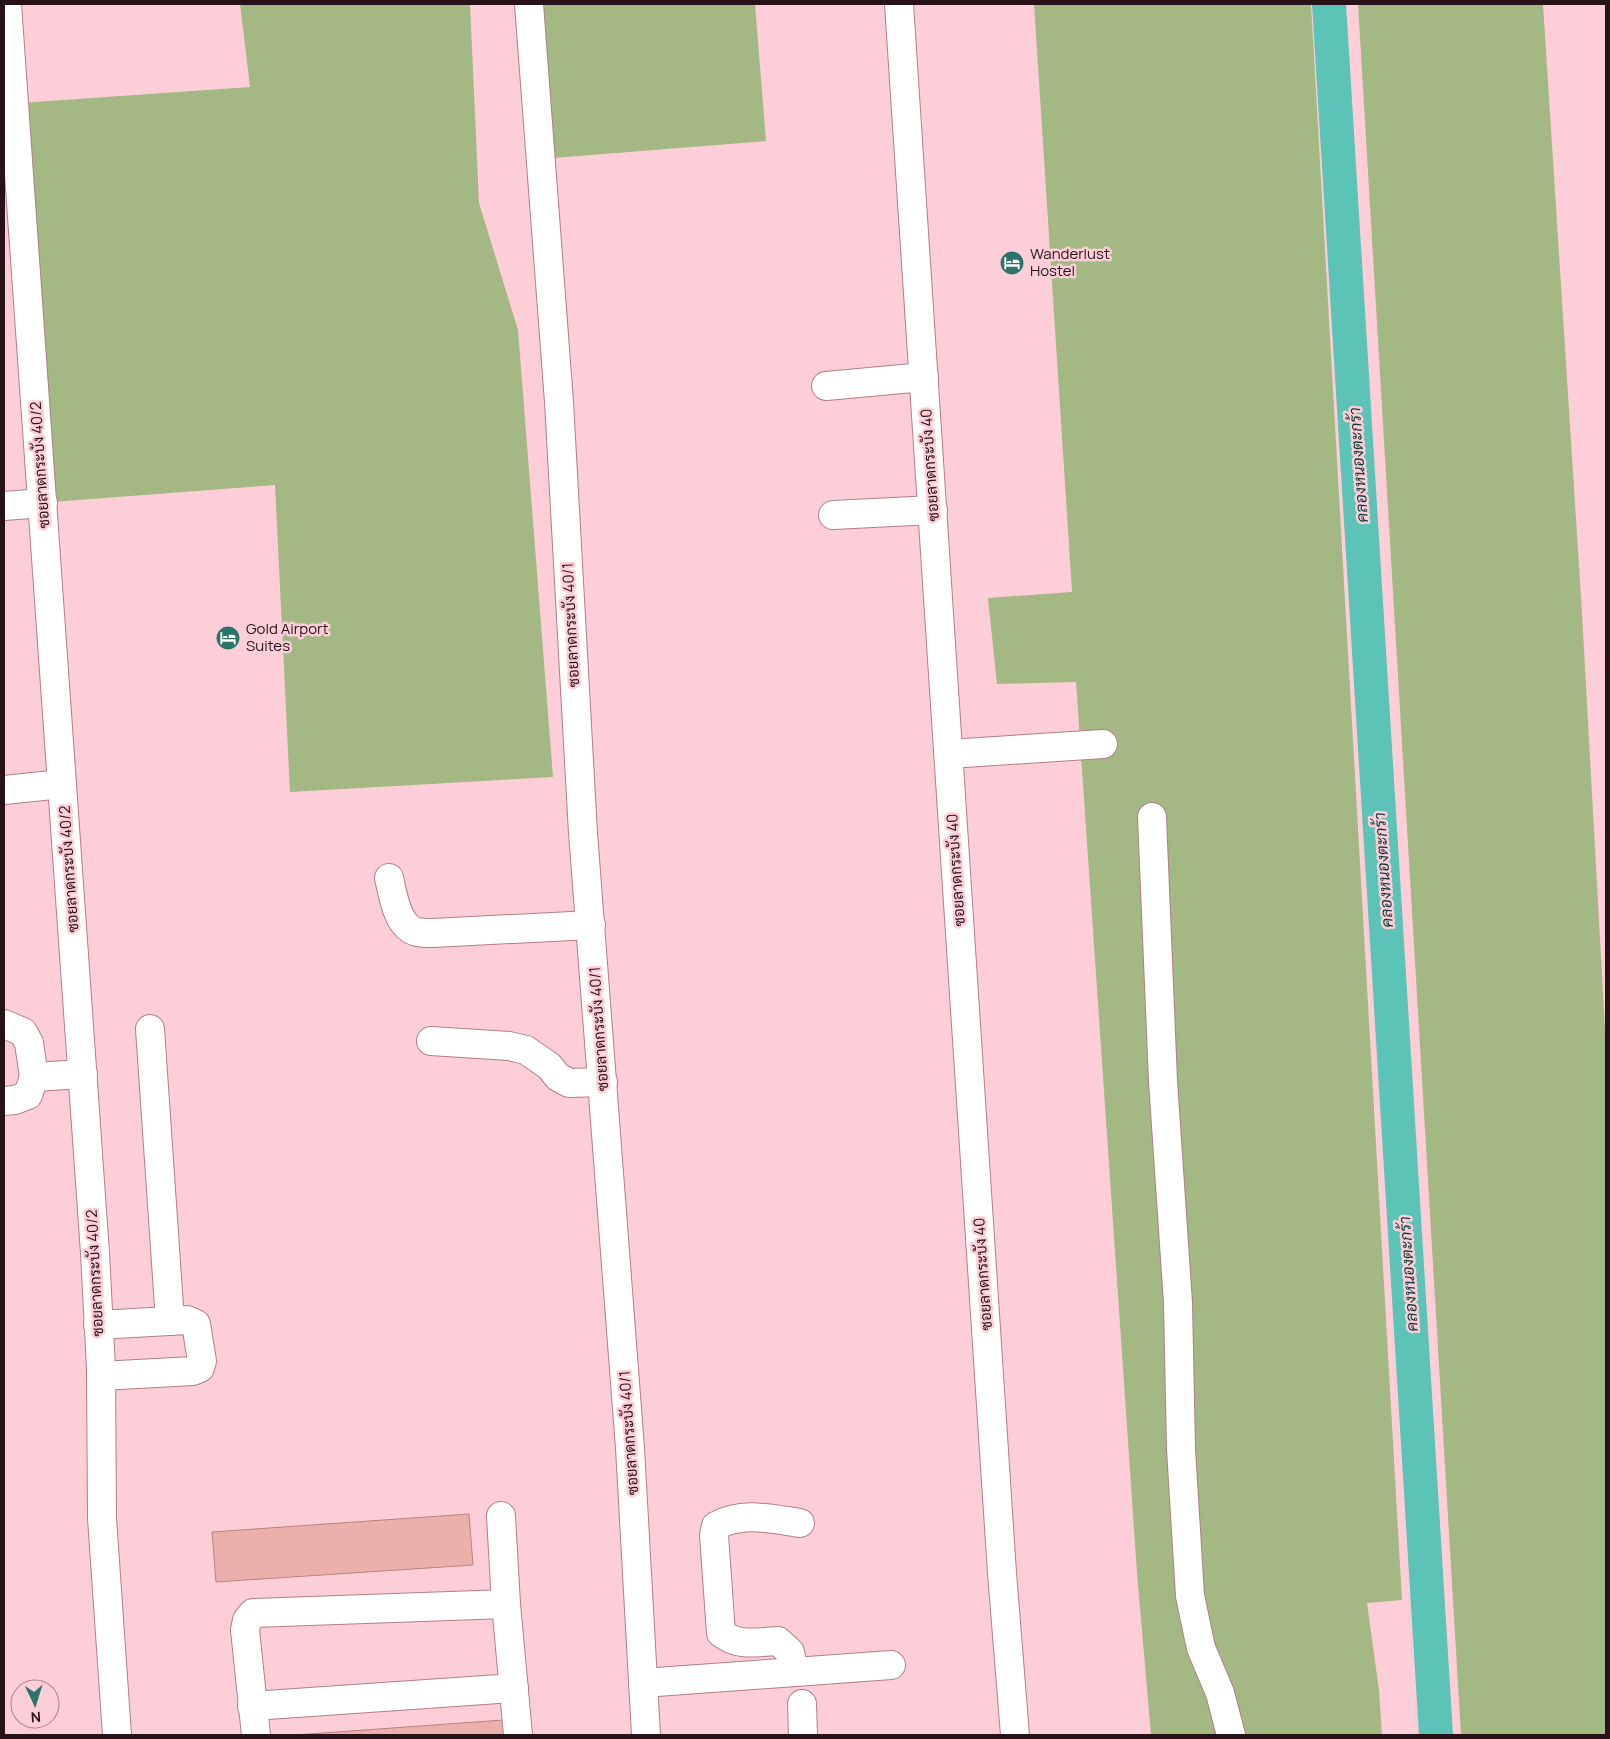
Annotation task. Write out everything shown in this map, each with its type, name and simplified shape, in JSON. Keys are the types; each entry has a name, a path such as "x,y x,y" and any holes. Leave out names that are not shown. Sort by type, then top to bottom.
{"street":[{"name":"ซอยลาดกระบัง 40/2","path":"7,4 83,1074 101,1376 102,1518 117,1735"},
{"name":"ซอยลาดกระบัง 40/1","path":"529,4 559,411 584,833 630,1448 646,1735"},
{"name":"ซอยลาดกระบัง 40","path":"899,4 1002,1573 1015,1735"},
{"path":"826,386 924,377"},
{"path":"4,506 43,503"},
{"path":"833,516 933,510"},
{"path":"949,754 1103,744"},
{"path":"4,790 62,784"},
{"path":"1152,816 1164,1081 1178,1303 1181,1449 1190,1596 1201,1648 1220,1693 1231,1735"},
{"path":"389,878 396,906 404,922 415,932 433,933 592,925"},
{"path":"4,1024 23,1032 29,1043 34,1077 28,1095 15,1100 4,1101"},
{"path":"150,1029 170,1321"},
{"path":"431,1041 518,1048 539,1058 558,1077 569,1083 603,1082"},
{"path":"34,1077 83,1074"},
{"path":"98,1325 187,1320 196,1324 202,1361 200,1368 193,1371 101,1376"},
{"path":"501,1516 506,1604 518,1735"},
{"path":"794,1672 790,1652 778,1641 739,1643 731,1641 721,1633 714,1535 716,1526 744,1517 800,1523"},
{"path":"256,1735 245,1630 247,1620 253,1613 506,1604"},
{"path":"643,1683 891,1665"},
{"path":"252,1706 514,1688"},
{"path":"802,1704 803,1735"}],"green space":[{"path":"240,4 470,4 479,203 518,330 553,777 290,792 275,485 52,502 20,103 250,87"},
{"path":"530,4 755,4 766,141 541,159"},
{"path":"1034,4 1311,4 1402,1600 1367,1603 1379,1690 1382,1735 1151,1735 1137,1573 1076,682 997,684 988,598 1072,592"},
{"path":"1358,4 1543,4 1582,613 1606,1047 1606,1735 1461,1735"}],"building":[{"path":"469,1514 473,1565 216,1582 212,1532"},
{"path":"503,1720 504,1735 295,1735"}],"waterway":[{"name":"คลองหนองตะกร้า","path":"1329,4 1436,1735"}],"place":[{"name":"Wanderlust Hostel","path":"1012,263"},
{"name":"Gold Airport Suites","path":"228,638"}]}
